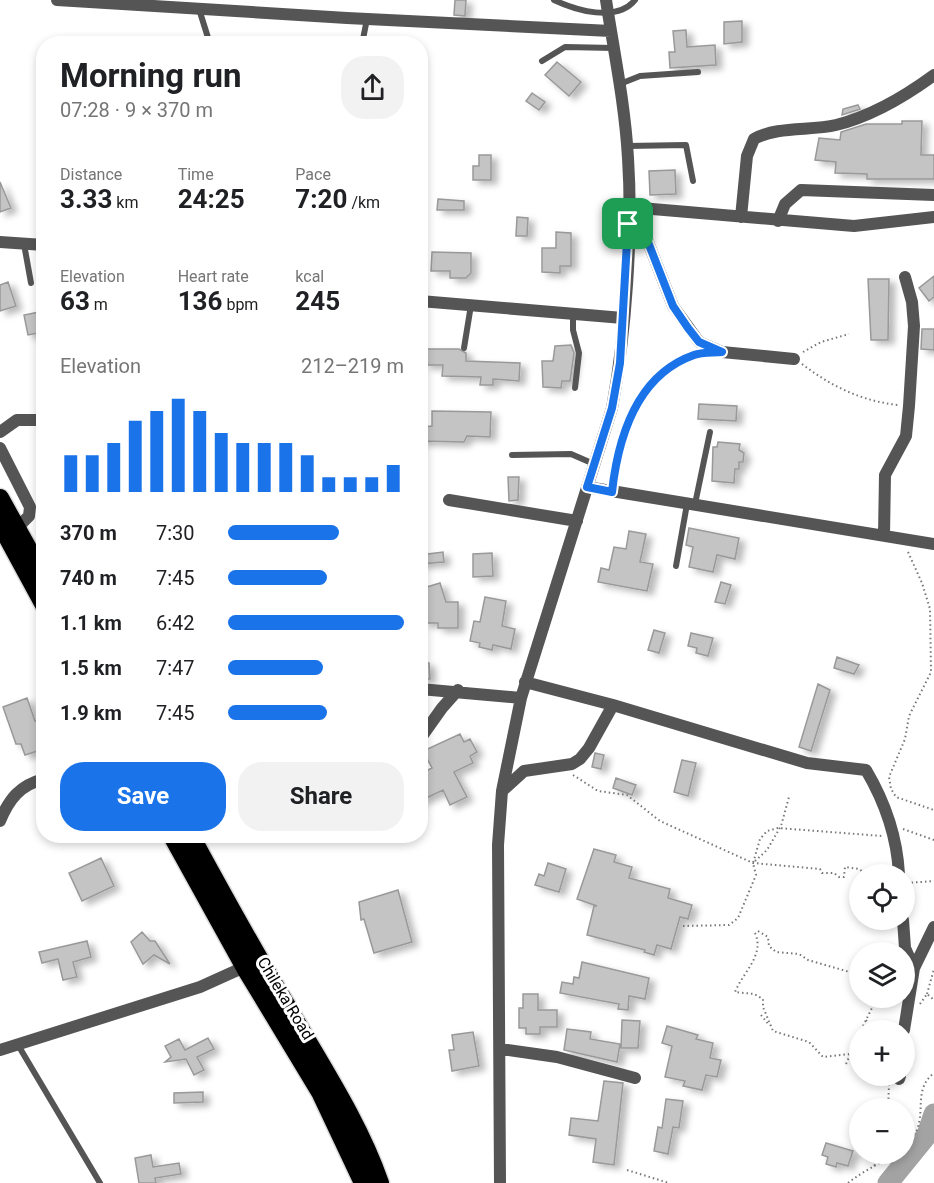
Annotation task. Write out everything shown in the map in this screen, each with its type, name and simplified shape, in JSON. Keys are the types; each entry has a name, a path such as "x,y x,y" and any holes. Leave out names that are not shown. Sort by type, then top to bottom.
{"highway":[{"path":"0,498 8,527 36,588"},
{"path":"8,527 36,566"},
{"name":"Chileka Road","path":"176,843 252,964 344,1103 371,1157 380,1183"},
{"name":"Chileka Road","path":"194,843 252,964 320,1092 363,1183"}],"street":[{"path":"57,0 611,31"},
{"path":"500,1183 498,845 502,791 525,682 612,408 620,363 629,207 627,146 607,6"},
{"path":"741,217 747,156 754,139 772,132 836,125 859,118 911,93 934,75"},
{"path":"778,221 785,204 801,190 934,195"},
{"path":"629,207 854,226 934,217"},
{"path":"628,224 648,242 673,306 699,342 722,352 794,359"},
{"path":"0,242 36,245"},
{"path":"884,536 885,476 906,436 909,406 914,326 912,302 905,277"},
{"path":"428,302 623,318"},
{"path":"0,432 17,420 36,420"},
{"path":"0,448 30,507 30,516 8,527"},
{"path":"587,487 934,544"},
{"path":"449,500 577,521"},
{"path":"525,682 613,705 807,763 866,770 877,790 892,829 897,864"},
{"path":"428,689 458,690 521,698"},
{"path":"428,728 458,690"},
{"path":"502,791 524,771 572,764 580,759 589,748 613,705"},
{"path":"0,821 6,806 16,793 29,783 36,781"},
{"path":"915,966 934,927"},
{"path":"0,1050 200,987 252,964"},
{"path":"501,1049 557,1058 635,1078"}],"lane":[{"path":"554,0 574,9 631,5 635,0"},
{"path":"199,9 207,36"},
{"path":"364,36 367,19"},
{"path":"542,61 565,47 614,48"},
{"path":"619,84 640,76 698,72"},
{"path":"627,146 686,145 693,181"},
{"path":"24,244 31,283"},
{"path":"464,348 471,305"},
{"path":"573,314 573,330 579,353 574,388"},
{"path":"676,566 711,432"},
{"path":"512,455 571,454 594,464"},
{"path":"18,1044 100,1183"}],"path":[{"path":"849,333 807,348 794,359 838,388 859,397 909,406"},
{"path":"612,492 615,464 627,425 650,383 695,354 722,352"},
{"path":"902,540 922,583 930,609 931,672 909,716 906,739 889,777 891,789 896,797 934,810"},
{"path":"555,766 598,791 627,795 660,820 753,863 803,870 820,869 822,873 834,873 839,877 844,877 845,867 849,867"},
{"path":"753,863 767,850 781,826 789,797"},
{"path":"683,926 729,925 738,918 756,875 753,863 760,839 766,831 778,828 884,836 892,829 902,829 934,840"},
{"path":"915,883 934,881"},
{"path":"769,1025 764,999 754,994 735,992 741,978 754,963 760,943 757,932 768,937 769,946 776,952 799,954 808,960 849,972"},
{"path":"927,994 934,969"},
{"path":"866,1019 872,1008"},
{"path":"761,1015 777,1034 808,1042 823,1057 849,1054"},
{"path":"846,1064 849,1056"},
{"path":"915,1133 920,1119 920,1094 927,1078 934,1073"},
{"path":"848,1183 868,1167 877,1164"},
{"path":"627,1170 669,1183"}],"building":[{"path":"455,0 466,0 465,16 454,15"},
{"path":"742,21 742,42 724,44 724,22"},
{"path":"686,30 687,47 715,45 716,65 670,68 669,52 675,52 673,31"},
{"path":"557,62 581,82 569,96 545,75"},
{"path":"532,93 545,102 539,110 526,101"},
{"path":"858,105 860,109 842,115 843,109"},
{"path":"902,121 922,121 921,155 934,155 934,179 867,179 867,174 835,173 836,162 815,160 819,138 840,140 841,132 866,124 902,124"},
{"path":"479,155 491,155 491,180 473,180 473,166 479,166"},
{"path":"675,170 676,194 650,195 649,171"},
{"path":"0,182 11,208 0,212"},
{"path":"438,199 464,201 464,210 437,210"},
{"path":"517,217 528,218 527,236 516,236"},
{"path":"556,232 571,233 571,266 560,266 560,273 542,272 542,248 556,248"},
{"path":"432,252 471,253 471,273 466,278 450,278 450,271 431,271"},
{"path":"934,276 934,297 929,301 919,288"},
{"path":"868,279 889,279 888,340 871,340"},
{"path":"8,282 16,306 0,311 0,285"},
{"path":"36,313 36,334 28,335 24,315"},
{"path":"922,329 934,329 934,350 921,349"},
{"path":"571,345 574,353 570,381 562,381 561,388 543,387 542,361 553,361 555,346"},
{"path":"428,349 459,349 466,353 466,361 520,363 519,381 493,379 493,385 480,385 481,377 442,376 443,365 428,365"},
{"path":"699,404 737,406 736,421 698,419"},
{"path":"432,411 491,412 490,437 467,436 464,442 428,441 428,426 432,426"},
{"path":"718,442 740,444 739,450 744,453 743,462 739,462 739,469 735,469 734,483 712,481 713,447 717,447"},
{"path":"508,477 519,477 518,500 509,501"},
{"path":"689,528 739,538 735,559 717,555 713,572 689,567 693,547 686,545"},
{"path":"629,531 646,534 640,562 653,564 647,591 598,582 601,568 609,570 614,547 626,549"},
{"path":"443,552 444,562 428,563 428,554"},
{"path":"492,553 493,576 473,577 473,554"},
{"path":"721,582 731,585 725,604 715,602"},
{"path":"440,583 446,602 458,602 458,628 438,628 438,623 428,623 428,587"},
{"path":"485,597 506,601 502,626 515,629 511,649 493,645 492,650 479,647 480,643 470,641 474,621 480,622"},
{"path":"654,630 665,633 659,653 648,650"},
{"path":"691,633 713,638 708,656 696,653 697,648 688,646"},
{"path":"837,657 859,665 854,674 834,668"},
{"path":"428,663 429,663 430,679 428,679"},
{"path":"818,684 830,690 811,751 799,747"},
{"path":"27,698 36,721 36,752 25,755 21,744 16,744 3,707"},
{"path":"460,734 464,742 470,739 477,752 470,756 473,763 454,772 467,797 450,805 443,790 428,797 428,770 432,768 428,760 428,749"},
{"path":"595,753 604,755 601,769 592,767"},
{"path":"682,760 696,763 688,796 674,792"},
{"path":"616,778 636,785 632,795 613,788"},
{"path":"594,849 616,855 614,862 632,867 629,878 670,889 668,898 692,905 688,919 680,917 671,949 657,945 654,955 644,952 645,950 587,935 594,906 597,906 577,899"},
{"path":"101,858 114,886 82,901 69,873"},
{"path":"548,863 566,869 559,892 535,885 539,874 544,876"},
{"path":"398,890 412,942 374,953 364,919 361,920 359,902"},
{"path":"142,932 150,941 155,941 170,964 154,955 143,964 131,942"},
{"path":"87,941 91,957 73,962 77,977 63,980 58,959 42,963 39,952"},
{"path":"582,962 649,978 645,999 629,996 628,1010 618,1009 619,1004 560,993 562,982 573,984 574,977 579,978"},
{"path":"523,994 538,994 538,1010 557,1010 557,1027 540,1027 540,1034 526,1034 526,1028 519,1028 519,1008 523,1008"},
{"path":"622,1020 640,1021 638,1048 621,1048"},
{"path":"667,1026 698,1035 696,1039 713,1043 710,1058 721,1060 717,1077 706,1075 702,1090 683,1086 685,1081 665,1077 672,1046 662,1043"},
{"path":"567,1029 591,1032 590,1039 620,1044 617,1062 564,1050"},
{"path":"473,1032 479,1066 452,1071 449,1050 454,1050 452,1035"},
{"path":"208,1038 214,1049 197,1057 204,1070 194,1075 186,1059 165,1062 171,1057 165,1046 179,1039 185,1050"},
{"path":"604,1081 623,1083 614,1165 593,1162 596,1139 569,1135 571,1118 598,1121"},
{"path":"203,1092 203,1102 174,1103 174,1093"},
{"path":"666,1099 683,1101 679,1128 673,1127 668,1154 654,1151 658,1127 662,1128"},
{"path":"826,1143 849,1150 848,1166 837,1163 836,1167 826,1164 828,1157 822,1155"},
{"path":"151,1155 153,1167 179,1163 181,1174 155,1178 156,1183 139,1183 135,1158"}],"waterway":[{"path":"888,1183 927,1135 934,1114"}],"route":[{"path":"628,224 648,242 659,264 673,306 688,328 699,342 722,352 695,354 650,383 627,425 615,464 612,492 587,487 612,408 620,363 628,224"}]}
